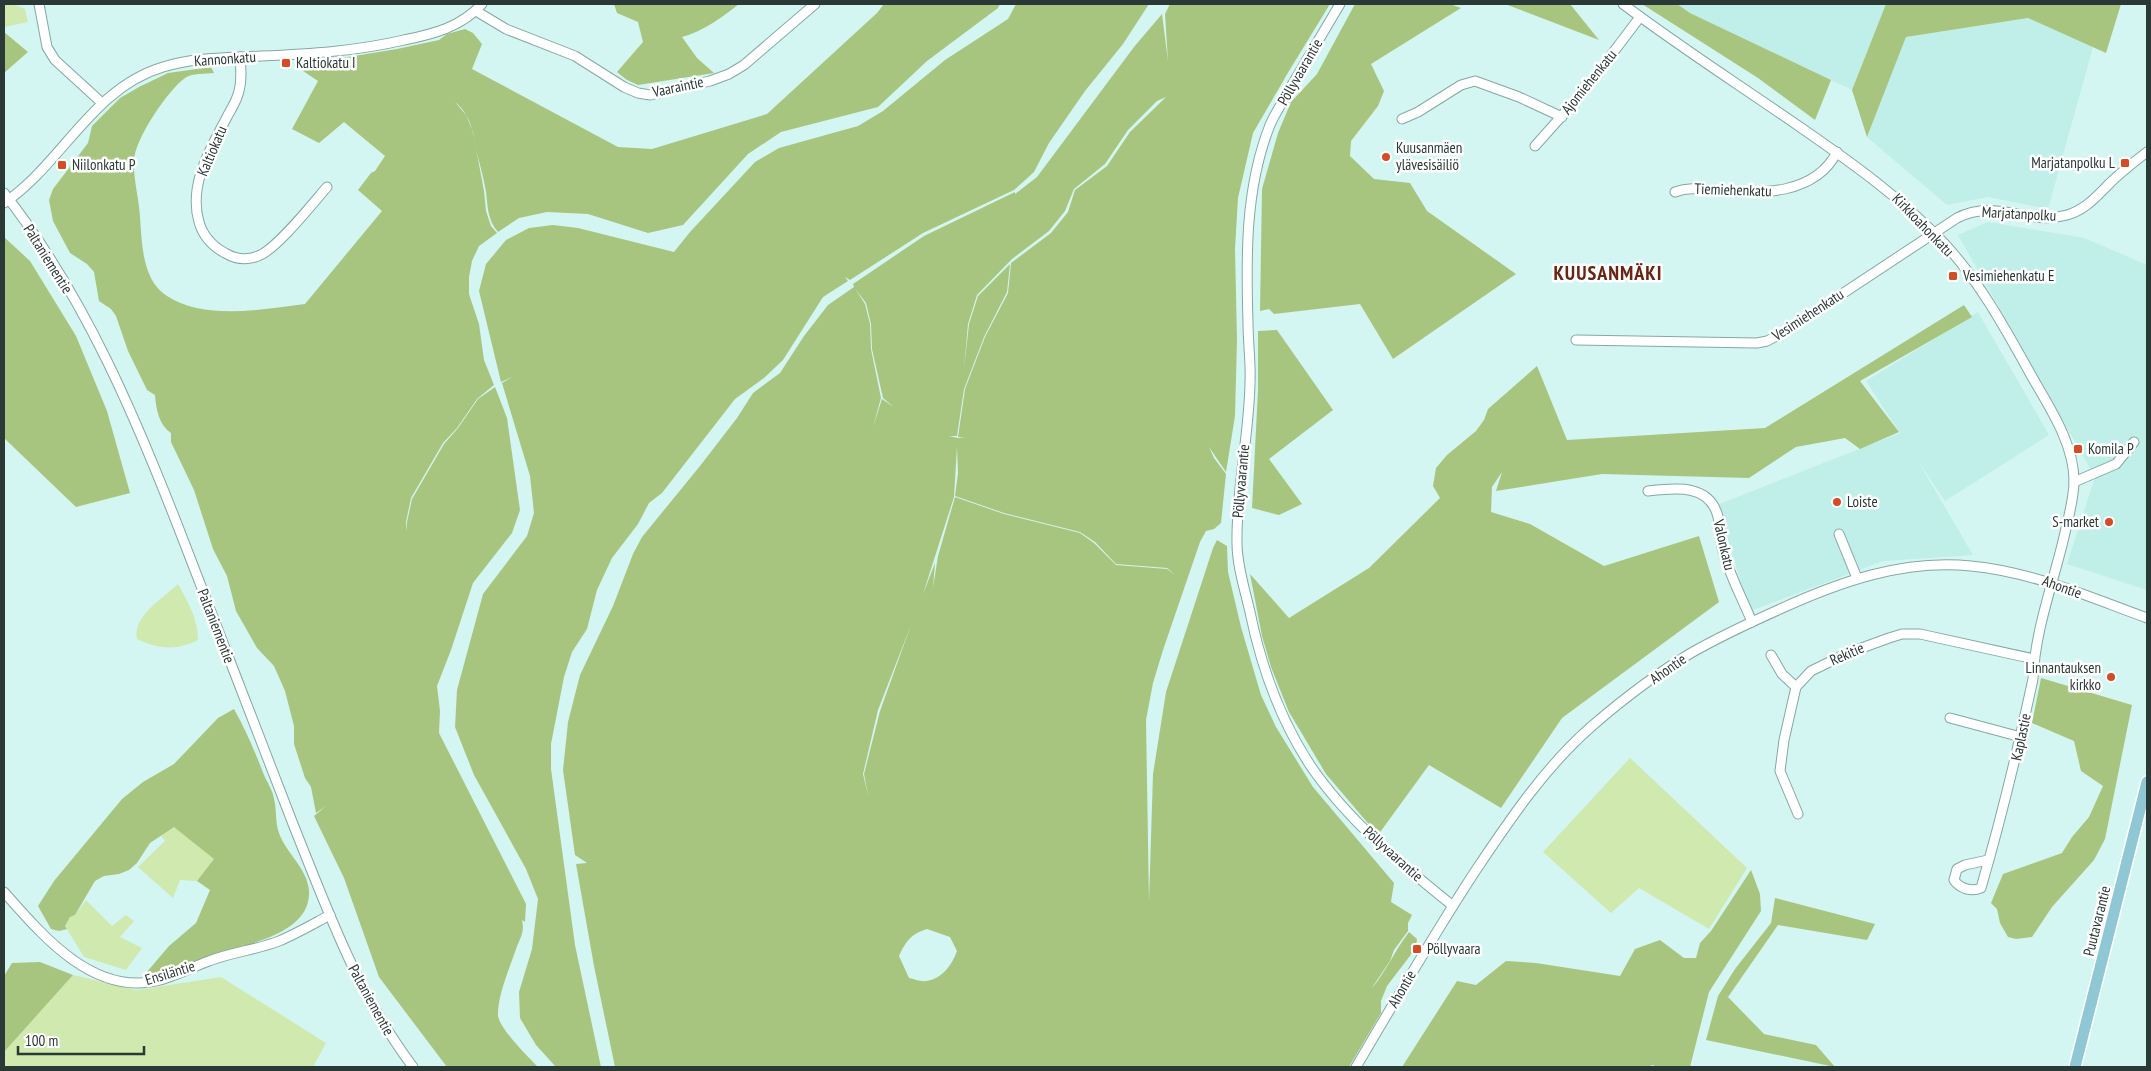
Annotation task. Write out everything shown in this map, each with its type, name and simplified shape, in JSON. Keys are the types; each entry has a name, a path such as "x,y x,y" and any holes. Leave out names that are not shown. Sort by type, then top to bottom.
{"main road":[{"name":"Puutavarantie","path":"2076,1067 2147,782"}],"street":[{"path":"39,4 48,46 55,60 102,103"},
{"name":"Vaaraintie","path":"479,7 506,29 574,56 624,87 638,93 650,95 701,83 729,74 750,60 815,4"},
{"name":"Pöllyvaarantie","path":"1340,4 1304,62 1271,123 1257,162 1250,201 1248,232 1250,385 1236,546 1256,639 1266,675 1286,720 1310,765 1369,834 1453,906"},
{"name":"Kirkkoahonkatu","path":"1623,4 1837,152 1890,191 1933,232 1968,274 2000,319 2050,408 2068,448 2073,465 2074,482 2068,521 2052,582"},
{"name":"Kannonkatu","path":"6,199 30,182 102,103 127,83 162,67 181,62 356,50 388,44 440,32 479,7"},
{"name":"Ajomiehenkatu","path":"1535,146 1584,91 1640,17"},
{"name":"Kaltiokatu","path":"240,57 241,78 239,94 204,163 196,194 196,213 202,232 215,248 232,257 246,259 260,256 276,242 327,187"},
{"path":"1402,118 1418,112 1461,85 1475,81 1519,97 1562,117"},
{"name":"Tiemiehenkatu","path":"1675,192 1690,188 1742,192 1782,190 1814,177 1832,162 1837,152"},
{"name":"Marjatanpolku","path":"1933,232 1965,214 1989,209 2048,217 2068,215 2095,199 2115,178 2147,152"},
{"name":"Paltaniementie","path":"6,199 45,252 79,308 114,374 145,443 349,962 372,1007 413,1067"},
{"name":"Vesimiehenkatu","path":"1576,340 1642,340 1705,343 1767,341 1786,331 1933,232"},
{"path":"2074,482 2116,464 2134,442"},
{"name":"Valonkatu","path":"1648,491 1680,487 1707,497 1712,503 1718,519 1723,549 1731,575 1752,622"},
{"path":"1838,534 1857,578"},
{"name":"Ahontie","path":"1356,1067 1453,906 1507,823 1556,763 1591,727 1680,660 1752,622 1810,595 1857,578 1914,566 1951,564 1988,568 2052,582 2147,618"},
{"name":"Kaplastie","path":"1988,860 1999,829 2021,736 2033,679 2034,659 2052,582"},
{"name":"Rekitie","path":"1796,687 1819,667 1872,643 1902,634 1920,634 2034,659"},
{"path":"1771,655 1782,674 1796,687 1784,740 1780,772 1798,814"},
{"path":"1950,718 2021,736"},
{"name":"Ensiläntie","path":"4,892 40,931 78,964 99,974 121,981 138,983 157,981 212,960 279,941 330,915"}],"shaded area":[{"path":"1677,4 1896,4 1883,12 1852,90 1690,13"},
{"path":"2028,18 2093,47 2048,209 1988,197 1947,205 1867,137 1906,37"},
{"path":"1988,222 2084,238 2147,265 2147,590 2067,564 2095,477 1958,235"},
{"path":"1978,312 2049,435 1945,501 1918,461 1973,555 1883,561 1750,611 1717,505 1900,433 1866,381"}],"green space":[{"path":"4,4 13,4 25,9 28,22 4,27"},
{"path":"614,4 739,4 705,28 682,37 697,58 714,73 638,85 627,80 617,72 643,42 638,22 617,13"},
{"path":"884,4 1000,4 998,8 927,61 878,107 781,132 748,154 683,225 648,233 588,214 547,212 519,218 498,232 489,213 475,141 486,211 491,226 497,233 479,246 472,261 469,277 469,294 479,324 484,360 494,385 477,399 457,428 443,443 411,498 406,522 407,532 412,499 444,444 458,428 478,399 495,387 507,418 520,510 512,533 473,583 437,686 440,711 439,733 526,904 525,922 522,920 522,932 507,973 498,1008 498,1016 509,1035 538,1067 447,1067 379,977 344,878 314,816 326,806 316,813 311,787 305,778 294,744 294,726 285,691 274,666 257,648 236,611 227,576 213,549 194,490 171,442 171,433 164,426 159,416 155,395 147,390 128,351 116,316 111,309 99,301 94,272 87,264 70,253 53,221 49,200 53,189 88,143 92,126 120,98 168,73 211,67 214,73 188,76 178,84 146,128 136,151 134,174 143,250 148,271 159,289 167,296 182,304 199,308 235,311 305,304 382,211 358,190 385,156 344,122 319,143 292,129 318,81 294,65 298,61 348,57 397,49 439,40 447,34 465,29 473,33 482,44 472,69 618,147 652,149 767,114 877,13"},
{"path":"1016,4 1149,4 1123,44 1085,91 1049,143 1034,172 1014,190 923,233 850,280 845,277 848,281 823,297 783,360 764,378 735,399 662,493 649,503 638,524 612,558 597,590 587,629 572,652 564,677 551,744 551,769 575,945 601,1067 556,1067 536,1045 520,1018 519,992 532,949 538,899 526,869 474,775 455,727 457,690 483,594 527,536 534,513 530,476 502,383 512,377 501,382 479,291 486,264 506,240 529,228 553,225 578,228 674,252 755,162 779,148 858,126 883,111 945,60 1008,19"},
{"path":"1170,4 1330,4 1253,133 1238,198 1235,249 1237,340 1235,416 1226,472 1209,447 1214,458 1226,474 1221,523 1214,529 1206,531 1200,542 1163,650 1153,683 1146,720 1149,901 1153,774 1166,692 1217,540 1227,546 1228,572 1241,627 1261,695 1276,727 1313,787 1394,883 1391,902 1412,915 1408,923 1408,931 1394,950 1390,960 1409,932 1417,939 1416,948 1387,986 1381,1001 1381,1013 1349,1067 615,1067 594,966 576,864 587,863 575,855 563,770 568,722 580,675 613,606 633,554 642,537 737,418 753,393 780,373 804,336 828,305 854,287 853,284 924,236 1015,192 1015,194 1037,177 1134,47 1162,14 1168,61 1165,14","holes":["1166,97 1130,132 1107,166 1075,190 1068,212 1051,233 1011,263 1008,293 985,337 965,389 958,437 965,437 958,438 949,436 957,436 964,389 984,337 1007,292 1010,264 978,296 969,324 964,369 968,324 977,295 1012,259 1049,231 1065,211 1074,189 1105,164 1128,130 1157,101","856,290 866,303 871,324 872,349 883,398 894,407 882,399 873,427 881,398 871,349 870,324 865,304","957,447 958,473 955,496 1004,513 1080,532 1095,542 1116,564 1167,568 1175,575 1167,569 1116,565 1094,543 1080,533 1004,514 955,497 938,556 933,588 935,563 923,594 954,497","911,625 880,711 864,774 868,795 863,774 878,710","927,929 950,937 957,951 946,971 932,980 922,981 909,978 899,956 913,936"]},
{"path":"1355,4 1450,4 1461,8 1371,64 1384,91 1378,106 1351,141 1350,156 1374,179 1410,183 1427,211 1516,274 1393,359 1360,304 1274,314 1269,309 1260,311 1262,189 1278,133 1291,102 1317,74"},
{"path":"1505,4 1570,4 1599,40"},
{"path":"1642,4 1677,4 1690,13 1831,80 1815,120 1758,78"},
{"path":"1886,4 2121,4 2106,53 2028,18 1906,37 1867,137 1852,90"},
{"path":"4,32 28,52 4,73"},
{"path":"4,237 30,261 76,336 107,411 130,493 76,507 4,438"},
{"path":"1964,305 1972,317 1860,381 1899,432 1860,449 1845,438 1796,447 1749,478 1602,474 1496,491 1502,472 1492,487 1491,512 1530,524 1604,566 1699,536 1719,602 1562,718 1501,808 1429,765 1378,835 1326,774 1289,712 1271,667 1262,636 1250,574 1289,618 1369,568 1440,498 1433,486 1436,468 1447,455 1476,431 1484,420 1488,409 1537,366 1567,440 1765,428"},
{"path":"1277,330 1333,410 1269,459 1302,504 1279,515 1252,508 1258,390 1258,331"},
{"path":"178,584 194,618 198,640 183,646 160,647 137,639 139,623 144,616 150,608"},
{"path":"2041,678 2132,705 2105,839 2094,860 2052,907 2032,937 2016,939 2008,937 2000,923 1997,909 1991,903 2003,874 2062,853 2072,837 2089,817 2103,786 2081,771 2074,741 2032,723"},
{"path":"234,709 272,793 279,833 307,882 309,890 307,906 299,919 271,937 254,943 199,959 153,978 146,973 169,946 196,923 210,890 197,881 214,859 174,827 150,843 137,863 129,870 119,874 104,876 95,881 75,915 70,917 65,926 67,929 59,931 51,929 38,906 54,881 122,799 143,782 174,764 218,718"},
{"path":"1630,758 1747,868 1709,929 1639,888 1611,913 1543,852"},
{"path":"174,826 215,859 197,881 180,880 173,898 138,867 165,841 161,836"},
{"path":"1751,870 1760,894 1761,911 1709,992 1690,1067 1656,1067 1653,1065 1647,1067 1402,1067 1457,981 1476,985 1506,961 1536,963 1620,976 1635,949 1660,940 1684,958 1696,958 1700,943 1711,931"},
{"path":"1775,898 1875,924 1867,940 1778,925 1728,997 1764,1034 1816,1045 1835,1067 1706,1040 1718,996 1735,969 1771,923"},
{"path":"86,900 112,926 126,915 134,921 120,937 142,948 126,970 84,957 65,926 70,917 75,915"},
{"path":"40,962 73,975 4,1052 4,976 12,963"},
{"path":"73,975 137,990 221,977 326,1043 313,1067 4,1067 4,1052"}],"place":[{"name":"Kaltiokatu I","path":"286,63"},
{"name":"Kuusanmäen ylävesisäiliö","path":"1386,157"},
{"name":"Marjatanpolku L","path":"2125,163"},
{"name":"Niilonkatu P","path":"62,165"},
{"name":"Vesimiehenkatu E","path":"1953,276"},
{"name":"Komila P","path":"2078,449"},
{"name":"Loiste","path":"1837,502"},
{"name":"S-market","path":"2109,522"},
{"name":"Linnantauksen kirkko","path":"2111,677"},
{"name":"Pöllyvaara","path":"1417,949"}],"district":[{"name":"KUUSANMÄKI","path":"1608,273"}]}
